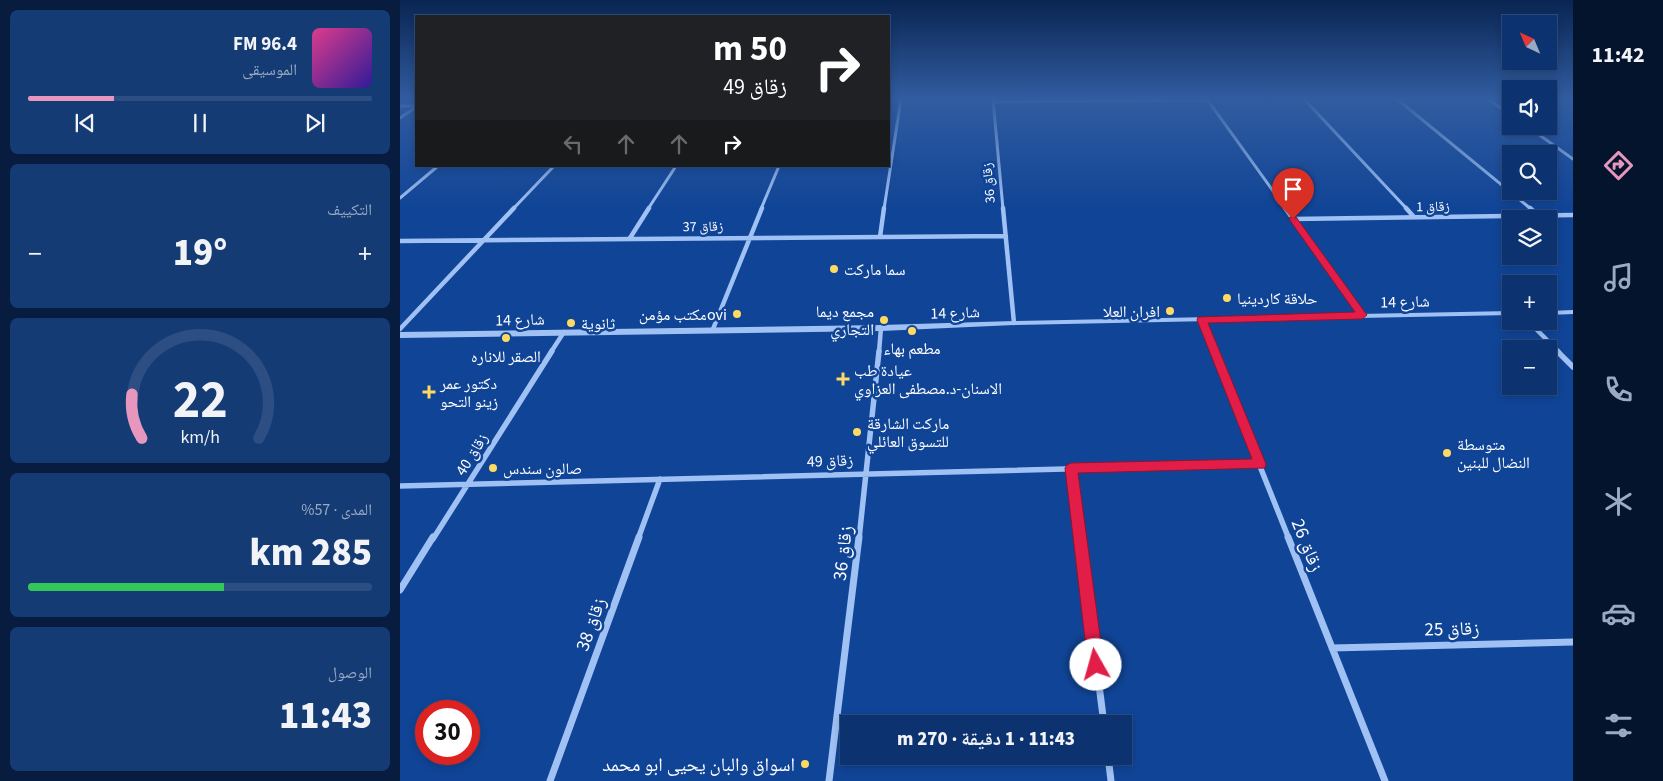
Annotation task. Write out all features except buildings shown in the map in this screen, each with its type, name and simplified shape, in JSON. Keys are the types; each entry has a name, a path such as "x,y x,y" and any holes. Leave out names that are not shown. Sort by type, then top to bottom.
{"street":[{"path":"880,237 895,135"},
{"name":"زقاق 36","path":"996,135 1014,323"},
{"path":"1233,135 1362,315"},
{"path":"1338,135 1414,217"},
{"path":"1441,135 1532,210"},
{"path":"1541,135 1573,158"},
{"path":"400,198 437,167"},
{"path":"400,328 553,167"},
{"path":"630,238 675,167"},
{"path":"713,329 779,167"},
{"name":"زقاق 1","path":"1557,215 1573,215"},
{"name":"زقاق 1","path":"1293,219 1502,216"},
{"name":"زقاق 37","path":"400,241 1006,236"},
{"path":"1557,313 1573,312"},
{"name":"شارع 14","path":"400,335 881,328 1014,323 1502,313"},
{"name":"زقاق 26","path":"1202,320 1385,781"},
{"name":"زقاق 36","path":"829,781 867,473 881,328"},
{"path":"1537,330 1573,367"},
{"name":"زقاق 40","path":"400,590 564,332"},
{"name":"زقاق 49","path":"400,486 1260,464"},
{"path":"1071,468 1103,715"},
{"name":"زقاق 38","path":"550,781 660,479"},
{"name":"زقاق 25","path":"1332,648 1573,642"},
{"path":"1109,765 1111,781"}],"place":[{"name":"سما ماركت","path":"834,269"},
{"name":"حلاقة كاردينيا","path":"1227,298"},
{"name":"افران العلا","path":"1170,311"},
{"name":"مكتب مؤمنovi","path":"737,314"},
{"name":"مجمع ديما التجاري","path":"884,320"},
{"name":"ثانوية","path":"571,323"},
{"name":"مطعم بهاء","path":"912,331"},
{"name":"الصقر للاناره","path":"506,338"},
{"name":"عيادة طب الاسنان-د.مصطفى العزاوي","path":"843,379"},
{"name":"دكتور عمر زينو التحو","path":"429,392"},
{"name":"ماركت الشارقة للتسوق العائلي","path":"857,432"},
{"name":"متوسطة النضال للبنين","path":"1447,453"},
{"name":"صالون سندس","path":"493,468"},
{"name":"اسواق والبان يحيى ابو محمد","path":"805,764"}],"route":[{"path":"1096,665 1071,468 1260,464 1202,320 1362,315 1293,219"}]}
